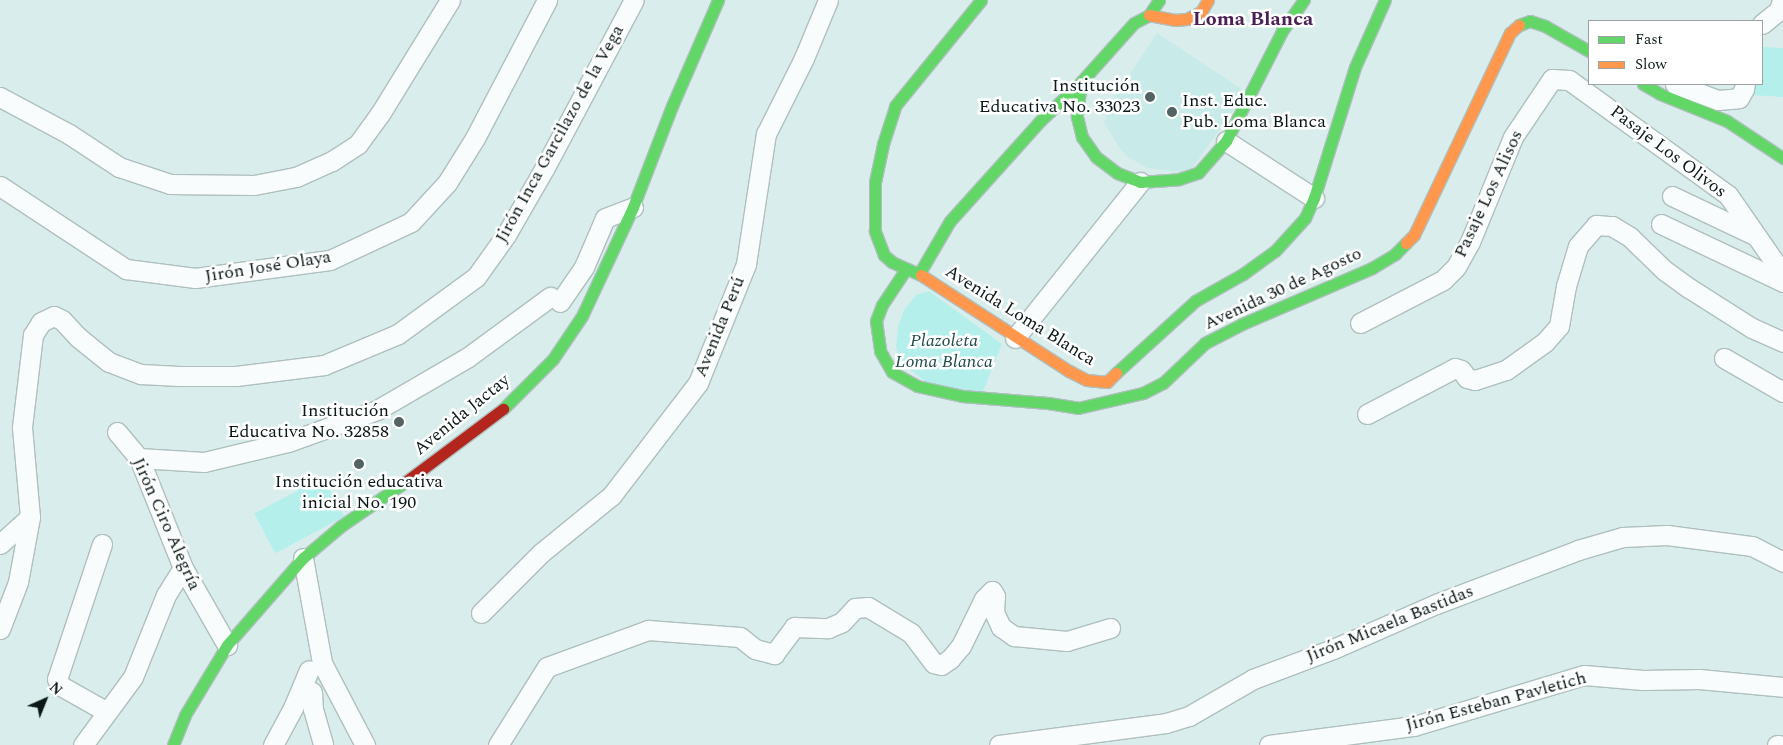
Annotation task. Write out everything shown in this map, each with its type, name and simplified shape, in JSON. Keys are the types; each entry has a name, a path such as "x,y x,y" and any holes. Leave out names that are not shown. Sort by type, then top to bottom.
{"street":[{"path":"0,97 69,134 119,168 170,184 254,185 296,177 332,161 358,144 380,114 450,0"},
{"name":"Jirón José Olaya","path":"0,186 126,269 195,278 330,260 411,222 447,183 475,138 548,0"},
{"name":"Jirón Inca Garcilazo de la Vega","path":"0,629 18,582 30,518 22,427 33,334 41,322 54,316 62,320 79,338 109,362 141,374 179,376 236,376 324,365 398,334 476,277 501,242 544,169 634,0"},
{"name":"Avenida Jactay","path":"173,745 185,715 227,645 303,558 341,526 393,491 501,411 553,359 582,316 633,207 672,106 718,0"},
{"name":"Avenida Perú","path":"481,613 541,553 612,495 698,383 746,264 766,134 804,58 828,0"},
{"name":"Avenida Loma Blanca","path":"981,0 895,106 883,144 875,182 875,231 884,255 892,262 919,274 963,301 1015,338 1087,380 1106,382 1195,301 1243,274 1275,251 1304,218 1314,198 1355,67 1385,0"},
{"path":"919,274 950,221 1041,120 1081,82 1134,23 1150,15 1159,0"},
{"path":"1150,15 1175,20 1188,20 1201,12 1208,0"},
{"path":"1081,82 1077,117 1082,137 1096,157 1117,173 1140,182 1179,179 1198,173 1226,140 1256,88 1282,31 1304,0"},
{"path":"1763,23 1779,10 1782,0"},
{"name":"Avenida 30 de Agosto","path":"906,269 882,305 876,321 880,351 892,372 917,386 962,396 1048,403 1078,408 1143,394 1163,383 1205,343 1242,324 1372,268 1395,254 1414,235 1510,33 1520,24 1530,21 1545,26 1588,50"},
{"name":"Pasaje Los Olivos","path":"1552,79 1570,80 1728,195 1783,274"},
{"name":"Pasaje Los Alisos","path":"1360,323 1444,280 1456,267 1470,242 1513,137 1552,79"},
{"path":"1645,85 1660,94 1727,121 1783,158"},
{"path":"1678,85 1718,100 1739,98 1745,85"},
{"path":"1226,140 1314,198"},
{"path":"1015,338 1140,182"},
{"path":"1672,196 1755,236"},
{"path":"139,458 204,462 288,442 377,410 468,357 555,300 584,267 605,218 633,207"},
{"path":"1367,414 1455,368 1460,370 1467,378 1475,380 1506,370 1545,342 1559,326 1566,286 1578,246 1596,224 1612,226 1630,237 1664,270 1689,288 1752,328 1783,342"},
{"path":"1661,224 1783,282"},
{"path":"1724,358 1783,392"},
{"name":"Jirón Ciro Alegría","path":"116,432 139,458 182,568 227,645"},
{"path":"0,544 30,518"},
{"name":"Jirón Micaela Bastidas","path":"999,745 1166,723 1189,716 1254,679 1333,649 1436,604 1578,550 1623,537 1667,535 1752,546 1783,562"},
{"path":"102,544 57,680 61,686 107,712"},
{"path":"303,558 322,663 365,745"},
{"path":"83,745 133,677 166,595 182,568"},
{"path":"498,745 547,666 648,630 740,637 755,649 765,654 774,654 794,627 828,628 842,622 855,608 868,607 910,633 934,663 941,665 950,659 961,646 984,599 992,592 995,596 994,612 1001,627 1014,636 1067,641 1110,628"},
{"path":"272,745 293,708 310,670"},
{"name":"Jirón Esteban Pavletich","path":"1269,745 1414,726 1584,675 1643,680 1699,679 1783,687"},
{"path":"312,692 313,709 323,745"},
{"path":"160,745 185,715"}],"shaded area":[{"name":"Inst. Educ. Pub. Loma Blanca","path":"1157,33 1246,92 1189,173 1147,168 1128,157 1118,146 1104,122 1112,101"}],"green space":[{"path":"1763,47 1783,48 1783,97 1752,95 1752,85 1763,85"},
{"name":"Plazoleta Loma Blanca","path":"929,291 1002,344 978,404 947,398 900,362 896,347 898,327 904,310 916,295"},
{"path":"323,477 344,517 275,553 254,514"}],"traffic: fast":[{"path":"503,409 553,359 582,316 633,207 672,106 718,0"},
{"path":"921,275 892,262 884,255 875,231 875,182 883,144 895,106 981,0"},
{"path":"919,274 950,221 1041,120 1081,82 1134,23 1149,15 1159,0"},
{"path":"1081,82 1077,117 1082,137 1096,157 1117,173 1140,182 1179,179 1198,173 1226,141 1282,31 1304,0"},
{"path":"1116,373 1195,301 1243,274 1275,251 1305,218 1314,198 1355,67 1385,0"},
{"path":"1519,25 1530,21 1545,26 1588,50"},
{"path":"1645,85 1660,94 1727,121 1783,158"},
{"path":"906,269 882,305 876,321 880,351 892,372 917,386 962,396 1048,403 1078,408 1143,393 1163,383 1205,343 1242,324 1372,268 1395,254 1406,243"},
{"path":"173,745 185,715 227,645 303,558 341,526 408,480"}],"traffic: slow":[{"path":"1149,15 1175,20 1187,19 1201,12 1208,0"},
{"path":"1406,243 1414,235 1510,33 1519,25"},
{"path":"921,275 1069,371 1087,380 1107,382 1116,373"}],"traffic: jam":[{"path":"408,480 503,409"}],"place":[{"name":"Institución Educativa No. 33023","path":"1150,97"},
{"name":"Inst. Educ. Pub. Loma Blanca","path":"1172,112"},
{"name":"Institución Educativa No. 32858","path":"399,422"},
{"name":"Institución educativa inicial No. 190","path":"359,464"}],"district":[{"name":"Loma Blanca","path":"1253,19"}]}
